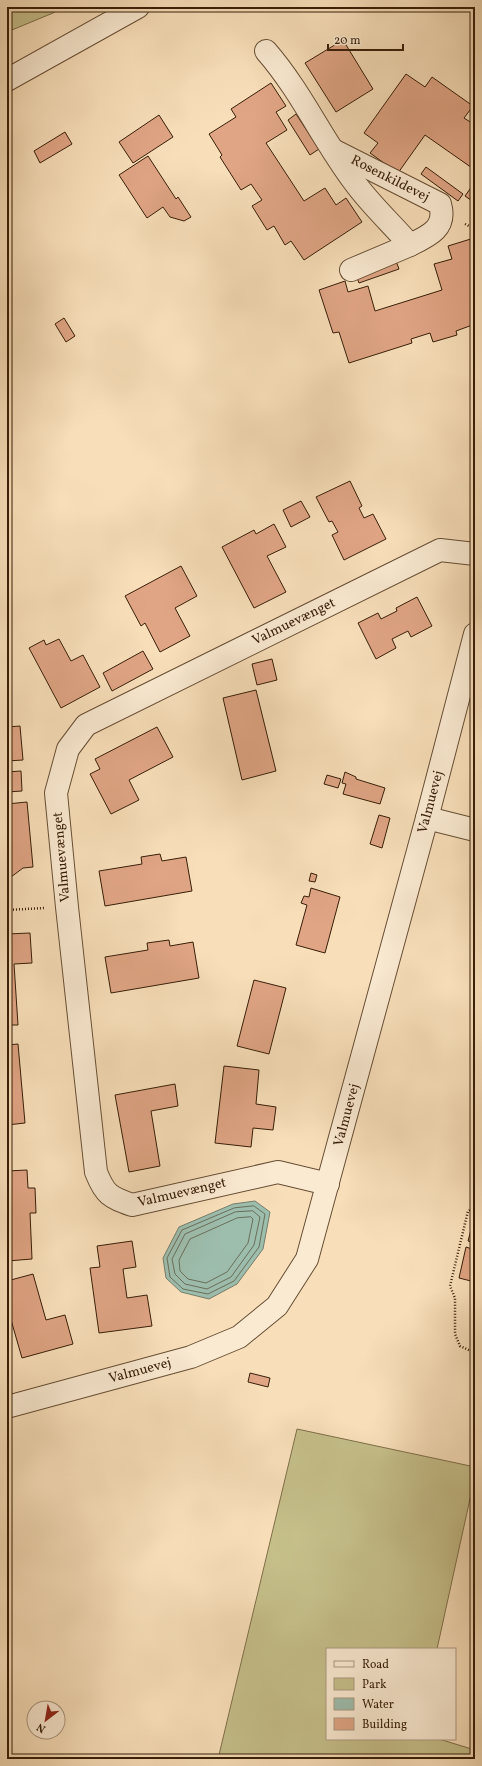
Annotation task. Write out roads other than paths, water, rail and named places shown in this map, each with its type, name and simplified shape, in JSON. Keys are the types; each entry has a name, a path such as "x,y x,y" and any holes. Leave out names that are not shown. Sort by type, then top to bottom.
{"street":[{"path":"7,80 138,7"},
{"name":"Rosenkildevej","path":"266,51 283,71 355,184 410,245"},
{"name":"Rosenkildevej","path":"332,149 440,204 443,213 441,223 428,236 351,270"},
{"name":"Valmuevænget","path":"328,1184 278,1172 132,1205 114,1198 102,1188 96,1172 56,792 68,749 86,725 440,550 475,554"},
{"name":"Valmuevej","path":"7,1407 191,1357 239,1337 278,1306 307,1259 427,818 475,634"},
{"path":"427,818 475,830"}],"water":[{"path":"255,1201 270,1212 263,1249 237,1284 209,1299 181,1292 166,1278 163,1258 179,1227 233,1204"}]}
